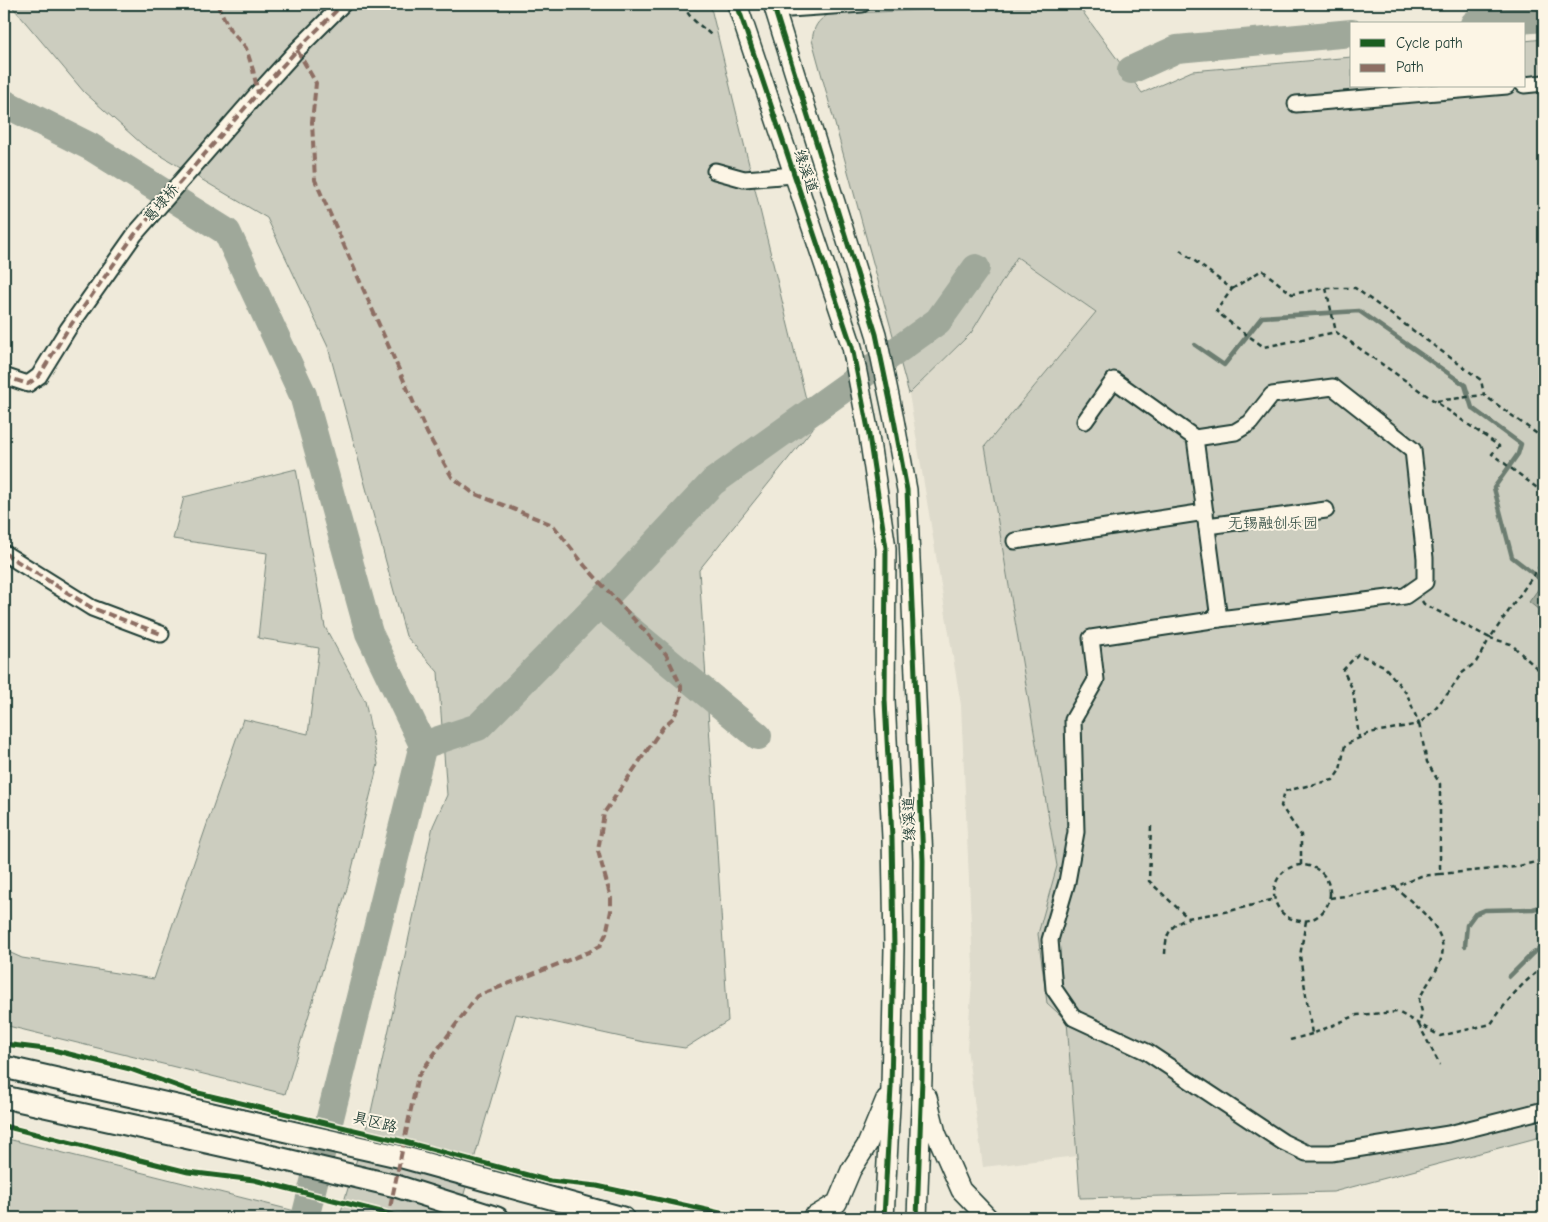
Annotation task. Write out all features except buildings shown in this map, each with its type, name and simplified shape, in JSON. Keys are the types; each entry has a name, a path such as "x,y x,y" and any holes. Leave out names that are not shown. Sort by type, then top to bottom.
{"highway":[{"name":"具区路","path":"4,1067 402,1157 623,1218"},
{"path":"4,1097 396,1186 497,1218"}],"main road":[{"name":"缘溪道","path":"737,4 852,347 868,429 886,548 885,700 892,838 894,948 891,1087 884,1218"},
{"name":"缘溪道","path":"774,7 876,334 907,490 923,860 922,1078 917,1218"},
{"path":"922,1078 936,1133 961,1190 988,1218"},
{"path":"812,1218 837,1203 851,1170 867,1145 891,1087"}],"street":[{"name":"葛埭桥","path":"4,376 28,384 39,376 68,328 135,234 297,50 343,4"},
{"path":"774,7 862,4"},
{"path":"1526,85 1544,83"},
{"path":"1296,104 1484,88"},
{"path":"715,171 744,179 794,175"},
{"path":"1085,421 1114,380 1195,438 1235,432 1250,423 1272,395 1333,387 1413,450 1425,558 1425,582 1405,596 1219,619 1092,638 1096,680 1073,720 1076,832 1067,882 1050,940 1054,989 1074,1018 1147,1052 1283,1142 1306,1153 1331,1153 1449,1134 1544,1110"},
{"path":"1195,438 1219,619"},
{"path":"1015,542 1206,519 1326,510"},
{"path":"4,553 92,608 161,634"}],"path":[{"path":"684,4 686,12 692,19 703,26 713,37"},
{"path":"1180,250 1232,289"},
{"path":"1336,332 1264,347 1216,311 1232,289 1262,270 1292,294 1326,288 1355,288 1481,380 1484,395 1544,439"},
{"path":"1326,288 1336,332 1499,446 1492,454 1544,492"},
{"path":"1435,402 1484,395"},
{"path":"1301,865 1301,834 1281,806 1285,791 1333,780 1340,770 1345,745 1369,733 1419,724 1450,691 1461,674 1476,662 1490,638 1544,560"},
{"path":"1414,589 1424,604 1490,638 1511,644 1544,675"},
{"path":"1359,738 1353,690 1344,670 1358,654 1384,666 1407,694 1419,724 1428,762 1440,784 1440,874"},
{"path":"1151,826 1149,881 1188,918"},
{"path":"1330,898 1395,887 1421,876 1514,867 1544,860"},
{"path":"1301,865 1314,868 1322,873 1330,888 1330,898 1322,914 1306,921 1288,917 1280,911 1274,893 1280,875 1287,869 1301,865"},
{"path":"1395,887 1433,924 1441,937 1442,954 1419,1000 1422,1012 1419,1025 1440,1065"},
{"path":"1165,954 1166,936 1175,924 1188,918 1230,911 1275,899"},
{"path":"1306,921 1300,956 1312,1034"},
{"path":"1290,1040 1312,1034 1357,1015 1398,1012 1440,1036 1492,1024 1502,1007 1544,967"}],"shaded area":[{"path":"1017,257 1096,312 985,446 1057,866 1038,934 1067,1021 1077,1156 983,1167 967,1048 973,967 961,705 909,394 971,333"},
{"path":"1544,581 1544,614 1529,602"}],"green space":[{"path":"10,4 710,4 813,428 699,570 728,1021 685,1048 644,1042 516,1014 457,1218 339,1218 371,1112 433,826 447,795 438,672 406,636 328,347 267,218 143,145 84,92"},
{"name":"无锡融创乐园","path":"1077,4 1142,93 1192,71 1350,57 1350,88 1526,88 1526,41 1544,39 1544,1136 1333,1192 1080,1198 1067,1021 1047,1003 1038,934 1057,866 985,446 1096,312 1017,257 971,333 909,394 812,40 817,24 830,14"},
{"path":"296,469 325,627 365,701 378,764 348,885 285,1094 4,1025 4,950 22,958 154,979 243,719 308,734 319,648 258,638 267,553 173,539 184,497"},
{"path":"4,1138 323,1218 4,1218"}],"waterway":[{"path":"1497,22 1544,18"},
{"path":"1131,70 1177,49 1350,33"},
{"path":"4,103 91,147 227,232 303,395 369,633 423,745 478,727 599,604 713,482 938,321 976,268"},
{"path":"1195,345 1224,365 1262,317 1359,311 1465,385 1472,408 1521,444 1518,454 1494,488 1512,557 1544,582"},
{"path":"599,604 758,736"},
{"path":"305,1218 423,745"},
{"path":"1465,946 1467,925 1475,914 1485,910 1533,909 1544,906"},
{"path":"1509,977 1532,954 1544,946"}],"marked path":[{"path":"217,4 230,30 246,48 258,93"},
{"path":"4,376 28,384 39,376 68,329 135,234 258,93 343,4"},
{"path":"297,50 316,83 312,122 315,180 427,433 452,477 473,493 553,525 585,566 666,654 681,686 681,697 673,718 663,727 604,813 598,851 611,898 611,911 606,934 600,946 477,996 418,1076 388,1217"},
{"path":"4,553 92,608 161,634"}],"cycle path":[{"path":"737,4 852,347 868,429 886,548 885,700 892,838 894,948 891,1087 884,1218"},
{"path":"773,4 876,334 907,490 923,860 922,1078 917,1218"},
{"path":"4,1044 53,1050 130,1069 194,1092 405,1142 550,1181 597,1186 743,1218"},
{"path":"4,1126 188,1172 254,1180 405,1218"}]}
